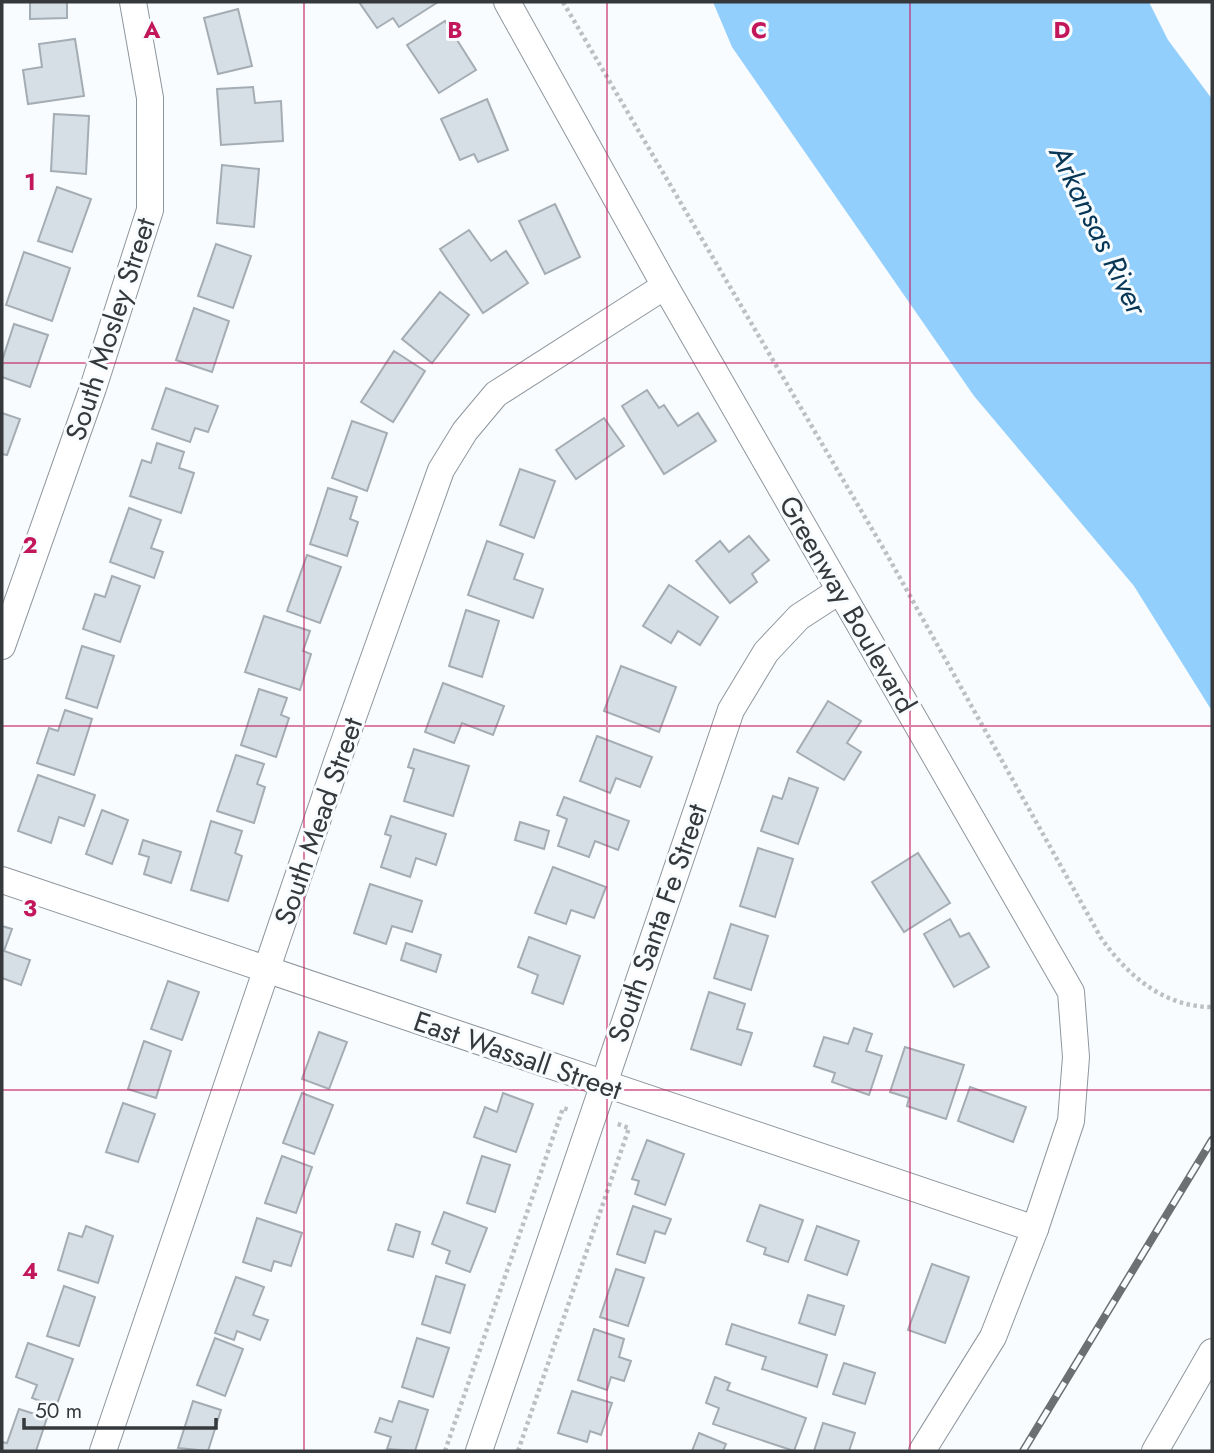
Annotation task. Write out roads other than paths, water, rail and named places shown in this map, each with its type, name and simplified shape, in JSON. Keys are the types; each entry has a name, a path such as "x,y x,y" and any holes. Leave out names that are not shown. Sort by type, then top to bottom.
{"street":[{"name":"South Mosley Street","path":"2,646 93,388 150,210 150,99 133,2"},
{"name":"Greenway Boulevard","path":"507,2 665,286 1071,992 1076,1057 1071,1121 1035,1229 993,1337 922,1451"},
{"name":"South Mead Street","path":"103,1451 441,470 465,431 496,394 665,286"},
{"name":"South Santa Fe Street","path":"479,1451 730,710 766,652 799,617 839,591"},
{"name":"East Wassall Street","path":"2,880 1035,1229"},
{"path":"1155,1451 1212,1352"}],"water":[{"name":"Arkansas River","path":"713,2 1149,2 1168,40 1212,99 1212,711 1134,586 974,396 732,47"}],"railway":[{"path":"1023,1451 1212,1140"}]}
